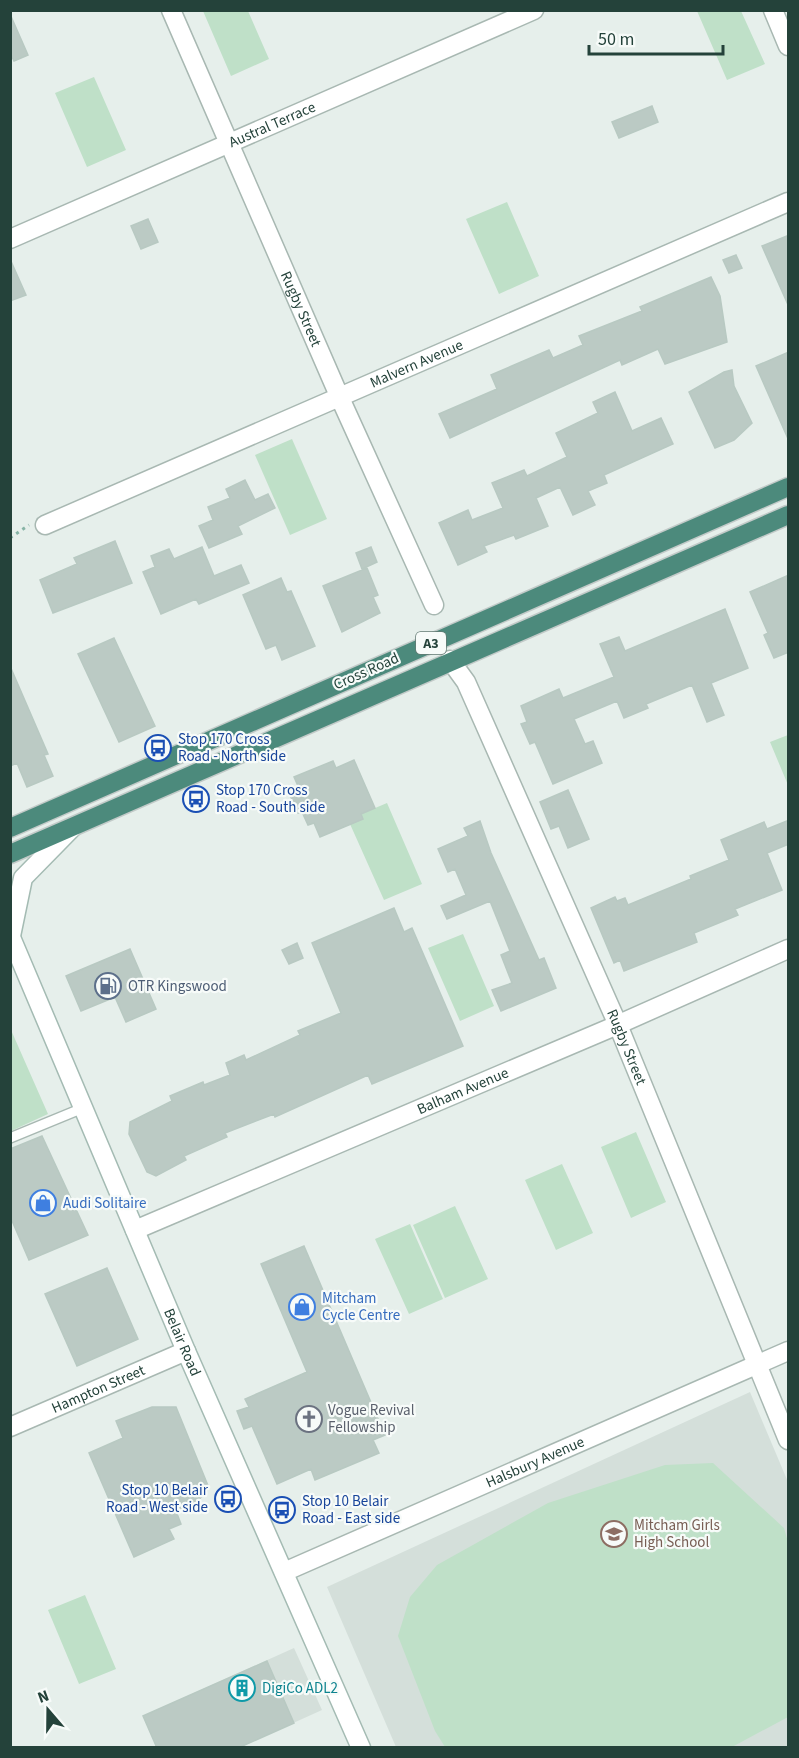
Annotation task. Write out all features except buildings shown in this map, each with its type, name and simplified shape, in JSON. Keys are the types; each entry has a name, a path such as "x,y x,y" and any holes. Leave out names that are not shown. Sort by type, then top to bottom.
{"highway":[{"name":"Cross Road","path":"10,828 789,488"},
{"name":"Cross Road","path":"10,854 450,660 789,515"},
{"path":"10,815 30,819"}],"street":[{"name":"Rugby Street","path":"171,10 340,398 434,605"},
{"name":"Austral Terrace","path":"10,239 534,10"},
{"path":"773,10 789,45"},
{"name":"Malvern Avenue","path":"45,525 789,202"},
{"name":"Rugby Street","path":"450,660 466,682 618,1025 756,1365 789,1440"},
{"path":"11,936 23,878 73,827"},
{"name":"Belair Road","path":"11,936 186,1351 361,1748"},
{"name":"Balham Avenue","path":"135,1230 618,1025 789,949"},
{"name":"Hampton Street","path":"10,1427 186,1351"},
{"name":"Halsbury Avenue","path":"284,1572 789,1351"}],"lane":[{"path":"10,1138 83,1108"}],"shaded area":[{"name":"Mitcham Girls High School","path":"750,1392 788,1482 788,1747 396,1747 327,1587"},
{"name":"DigiCo ADL2","path":"294,1648 322,1710 238,1748 157,1747 143,1716"}],"green space":[{"path":"203,11 248,11 269,59 231,76"},
{"path":"697,11 741,11 765,64 727,80"},
{"path":"94,77 126,150 87,167 55,93"},
{"path":"507,202 539,276 499,294 466,219"},
{"path":"292,439 327,519 290,535 255,455"},
{"path":"788,735 788,785 770,742"},
{"path":"387,803 422,884 384,900 350,824 363,819 361,814"},
{"path":"463,934 494,1006 460,1021 428,948"},
{"path":"11,1030 48,1114 10,1131"},
{"path":"636,1132 666,1202 631,1218 601,1147"},
{"path":"562,1164 593,1233 556,1250 525,1180"},
{"path":"455,1206 488,1279 445,1298 413,1225"},
{"path":"410,1224 443,1299 409,1314 375,1239"},
{"name":"Mitcham Girls High School","path":"713,1463 784,1528 788,1542 788,1717 732,1747 445,1747 435,1731 398,1636 410,1597 437,1565 548,1503 665,1465"},
{"path":"85,1595 116,1669 79,1684 48,1610"}],"place":[{"name":"Stop 170 Cross Road - North side","path":"158,748"},
{"name":"Stop 170 Cross Road - South side","path":"196,799"},
{"name":"OTR Kingswood","path":"108,986"},
{"name":"Audi Solitaire","path":"43,1203"},
{"name":"Mitcham Cycle Centre","path":"302,1307"},
{"name":"Vogue Revival Fellowship","path":"309,1419"},
{"name":"Stop 10 Belair Road - West side","path":"228,1499"},
{"name":"Stop 10 Belair Road - East side","path":"282,1510"},
{"name":"Mitcham Girls High School","path":"614,1534"},
{"name":"DigiCo ADL2","path":"242,1688"}]}
